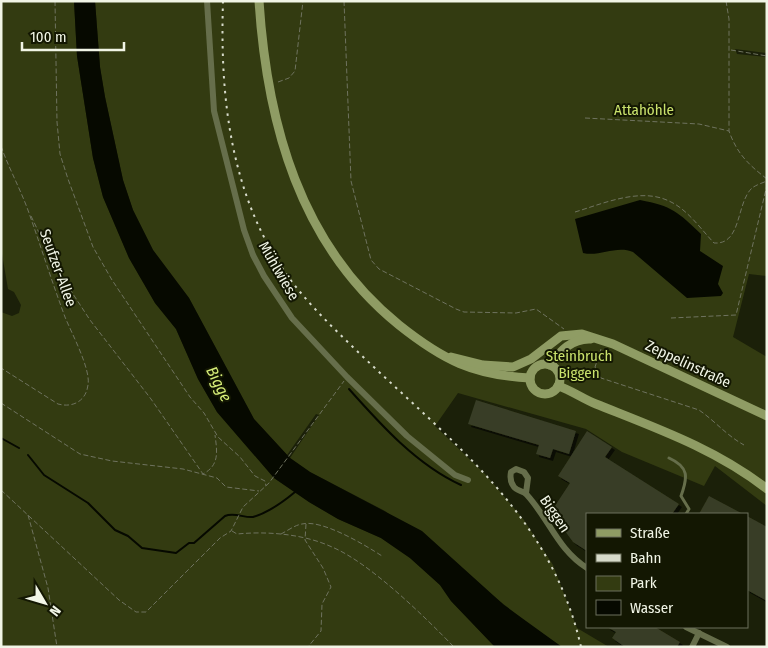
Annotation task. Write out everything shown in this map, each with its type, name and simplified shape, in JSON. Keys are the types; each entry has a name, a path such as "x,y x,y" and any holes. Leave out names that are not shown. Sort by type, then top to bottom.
{"main road":[{"path":"259,1 268,83 288,164 297,188 322,237 342,266 368,297 402,327 443,356 471,370 489,374 530,378"},
{"path":"443,356 466,359 483,365 513,367 525,362 554,340 567,334"},
{"name":"Zeppelinstraße","path":"567,334 582,334 601,340 767,416"},
{"path":"550,365 560,351 568,345 586,338 601,340"},
{"path":"550,365 557,371 560,377 558,386 550,393 543,394 532,386 530,378 537,366 550,365"},
{"path":"558,386 592,402 675,434 718,457 767,489"}],"street":[{"name":"Mühlwiese","path":"207,1 214,111 244,230 253,255 275,294 292,318 347,377 407,436 455,475 468,480"},
{"name":"Biggen","path":"526,493 558,541 568,553 586,567"},
{"path":"688,628 727,647"},
{"path":"692,647 699,633"}],"lane":[{"path":"669,458 685,468 687,474 681,496 689,509 687,513"}],"path":[{"path":"54,1 55,90 60,154 90,238 112,280 190,397 204,413 215,432 255,476 265,482 266,486"},
{"path":"268,83 289,78 296,70 303,1"},
{"path":"344,1 351,181 371,260 379,269 456,309 516,313 536,309 558,322 567,334"},
{"path":"575,212 621,198 655,197 674,204 685,212 714,243 728,240 737,226 746,197 753,188 767,180 745,162 734,147 729,131 730,50 729,19 726,1"},
{"path":"730,50 767,56"},
{"path":"585,118 699,124 729,131"},
{"name":"Seufzer-Allee","path":"1,146 30,216 85,369 88,384 83,398 68,407 58,404 1,368"},
{"path":"671,318 736,315 767,185"},
{"path":"30,216 56,268 90,320 151,399 202,474"},
{"path":"601,340 595,367 601,378 699,410 713,419 729,437 744,444"},
{"path":"1,490 119,600 131,610 141,613 159,601 220,538 231,531 240,510 266,486 297,447 347,377"},
{"path":"1,403 80,454 112,462 183,469 217,478 226,487 260,492"},
{"path":"202,474 213,466 217,456 215,432"},
{"path":"28,514 48,588 56,647"},
{"path":"280,535 306,524 334,530 382,556"},
{"path":"306,524 305,540 323,568 331,588 322,604 321,631 308,647"},
{"path":"231,531 237,534 256,532 280,535 333,547 369,570 454,647"}],"green space":[{"path":"1,1 74,1 77,56 93,158 103,197 129,258 155,303 176,329 198,379 217,412 274,478 309,502 338,519 381,538 410,558 440,585 451,601 495,647 1,647 1,312 12,316 19,313 21,305 14,292 8,289 1,248"},
{"path":"95,1 767,1 767,53 735,49 737,54 767,57 767,276 749,274 733,337 767,357 767,506 715,466 704,486 622,452 586,429 458,393 435,426 486,475 524,520 553,565 577,628 609,647 562,647 535,629 385,511 310,472 290,458 319,415 316,414 287,455 254,419 189,298 153,250 133,210 123,180 105,97 100,67"}],"water":[{"name":"Bigge","path":"74,1 95,1 100,67 105,97 123,180 133,210 153,250 189,298 254,419 290,458 310,472 422,531 504,605 562,647 495,647 451,601 440,585 410,558 381,538 338,519 309,502 274,478 217,412 198,379 176,329 155,303 129,258 103,197 93,158 77,56"},
{"path":"640,200 674,211 701,234 700,251 723,266 718,284 723,293 721,296 687,298 633,252 627,250 614,250 596,254 583,253 575,219"}],"building":[{"path":"476,400 576,431 569,454 553,449 550,458 536,454 539,445 468,424"},
{"path":"587,431 612,447 605,457 679,504 673,513 586,513 586,550 573,542 551,512 570,483 558,476"},
{"path":"709,496 741,513 700,513"},
{"path":"748,517 767,527 767,601 748,591"},
{"path":"609,628 657,628 680,642 677,647 625,647 612,638 616,632"}],"waterway":[{"path":"349,389 401,443 429,467 461,485"},
{"path":"1,438 19,448"},
{"path":"28,455 44,475 88,503 115,530 128,536 142,548 176,553 189,543 194,543 225,516 253,517 275,507 295,492"}],"railway":[{"path":"223,1 223,70 231,138 249,203 263,235 288,277 316,310 461,449 493,483 521,519 546,557 567,600 581,647"}],"park label":[{"name":"Attahöhle","path":"644,110"},
{"name":"Steinbruch Biggen","path":"579,364"}]}
